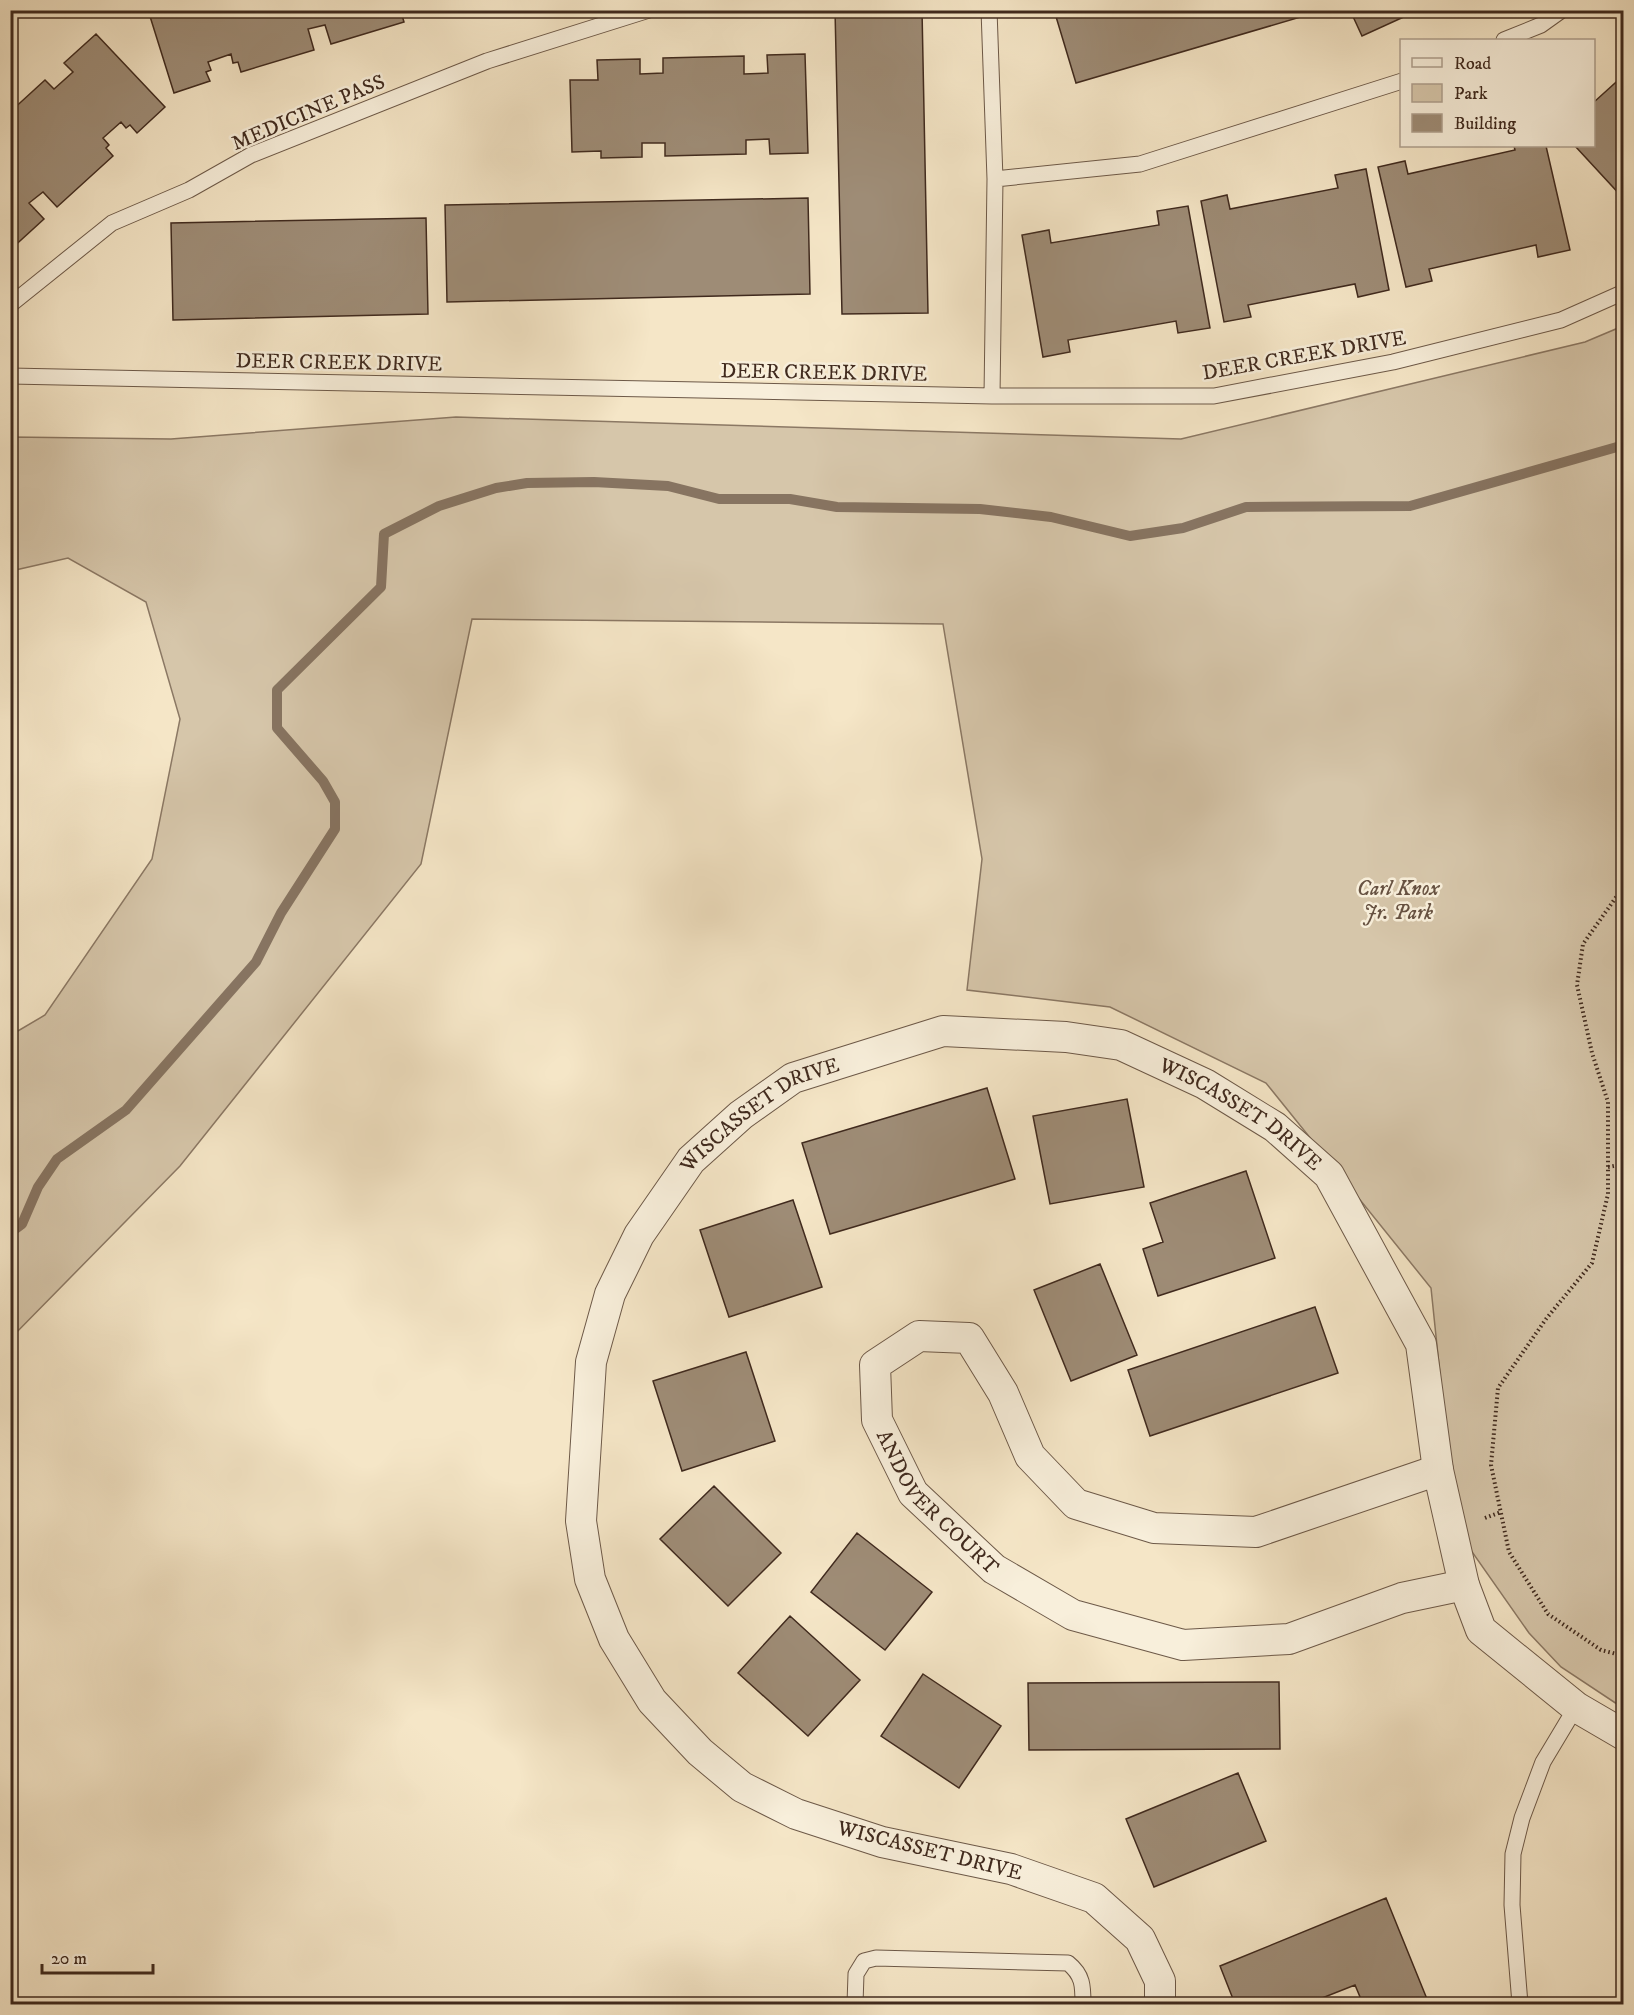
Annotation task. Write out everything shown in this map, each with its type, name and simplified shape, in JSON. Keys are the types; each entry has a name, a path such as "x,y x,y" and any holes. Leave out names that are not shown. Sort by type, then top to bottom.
{"street":[{"name":"WISCASSET DRIVE","path":"1160,2004 1160,1981 1140,1939 1094,1898 1011,1869 882,1842 796,1814 742,1787 700,1752 652,1701 614,1639 590,1579 581,1521 591,1362 610,1294 639,1235 691,1160 741,1115 793,1078 943,1031 1066,1037 1121,1045 1205,1084 1275,1127 1329,1175 1421,1344 1438,1470 1464,1586 1481,1630 1576,1707 1623,1735"},
{"name":"ANDOVER COURT","path":"1438,1470 1256,1532 1154,1528 1076,1504 1030,1456 1003,1393 969,1338 920,1336 875,1365 877,1420 913,1493 994,1569 1073,1615 1183,1645 1289,1639 1402,1598 1464,1586"}],"lane":[{"name":"MEDICINE PASS","path":"10,305 112,223 189,190 251,155 487,61 649,10"},
{"path":"989,10 995,178 992,396"},
{"path":"1506,39 1540,25 1562,10"},
{"path":"995,178 1140,164 1400,81"},
{"name":"DEER CREEK DRIVE","path":"10,376 992,396 1214,396 1393,362 1562,320 1623,292"},
{"path":"1520,2004 1512,1905 1513,1854 1522,1818 1543,1762 1576,1707"},
{"path":"855,2004 856,1974 864,1961 876,1958 1068,1963 1078,1971 1083,1981 1083,2004"}],"path":[{"path":"1623,886 1583,944 1577,985 1592,1053 1608,1102 1608,1194 1592,1263 1546,1319 1498,1388 1491,1466 1509,1552 1548,1614 1601,1650 1623,1656"},
{"path":"1608,1167 1623,1164"}],"green space":[{"name":"Carl Knox Jr. Park","path":"1623,326 1623,1708 1561,1667 1529,1633 1456,1529 1431,1288 1266,1083 1110,1007 967,990 982,859 943,624 472,619 421,864 180,1166 11,1338 11,1035 45,1015 152,859 180,719 146,602 68,558 11,571 11,437 171,439 456,417 1181,439 1585,342"}],"building":[{"path":"148,10 405,10 401,12 404,22 331,44 325,25 308,29 314,50 241,72 238,62 233,63 231,54 208,62 211,70 206,72 210,81 174,93"},
{"path":"835,10 922,10 928,313 842,314"},
{"path":"1054,10 1321,10 1321,11 1076,83"},
{"path":"1350,10 1419,10 1362,36"},
{"path":"96,34 165,107 137,133 130,125 126,128 121,122 103,138 109,145 106,148 113,156 57,207 43,192 29,203 44,219 10,250 10,112 45,80 54,89 73,72 64,63"},
{"path":"805,54 808,153 770,154 769,139 746,140 746,154 665,156 665,143 642,143 642,157 601,158 601,151 572,152 570,80 598,80 597,60 640,59 640,74 663,73 663,58 744,56 744,74 768,73 767,55"},
{"path":"1624,75 1624,199 1576,147 1595,147 1595,101"},
{"path":"1514,147 1546,147 1570,250 1538,257 1536,245 1429,269 1432,281 1406,287 1378,167 1405,161 1408,174 1515,150"},
{"path":"1366,169 1389,290 1358,297 1355,284 1248,305 1251,317 1224,322 1201,201 1227,195 1230,209 1338,188 1335,175"},
{"path":"808,198 810,294 447,302 445,205"},
{"path":"1188,206 1210,328 1178,333 1176,321 1068,340 1070,352 1043,357 1022,235 1049,230 1051,243 1159,225 1157,211"},
{"path":"426,218 428,314 173,320 171,223"},
{"path":"987,1088 1015,1179 830,1234 802,1143"},
{"path":"1127,1099 1144,1187 1050,1204 1033,1116"},
{"path":"1246,1171 1275,1258 1158,1296 1143,1249 1163,1242 1150,1203"},
{"path":"793,1200 822,1287 729,1317 700,1230"},
{"path":"1100,1264 1137,1355 1071,1381 1034,1290"},
{"path":"1315,1307 1338,1373 1150,1436 1128,1370"},
{"path":"746,1352 775,1441 682,1471 653,1381"},
{"path":"714,1486 781,1553 728,1606 660,1539"},
{"path":"857,1533 932,1592 885,1650 811,1592"},
{"path":"790,1616 860,1680 808,1736 738,1673"},
{"path":"923,1674 1001,1726 959,1788 881,1736"},
{"path":"1279,1682 1280,1749 1029,1750 1028,1683"},
{"path":"1238,1773 1266,1841 1154,1887 1126,1819"},
{"path":"1386,1898 1429,2004 1363,2004 1355,1985 1307,2004 1235,2004 1220,1966"}],"waterway":[{"path":"10,1233 22,1224 38,1187 57,1159 126,1110 256,962 281,913 335,829 335,802 323,781 277,728 277,690 381,587 384,534 439,506 496,488 527,483 594,482 668,486 719,499 790,499 837,507 980,509 1051,517 1130,536 1183,528 1246,507 1410,506 1624,445"}]}
